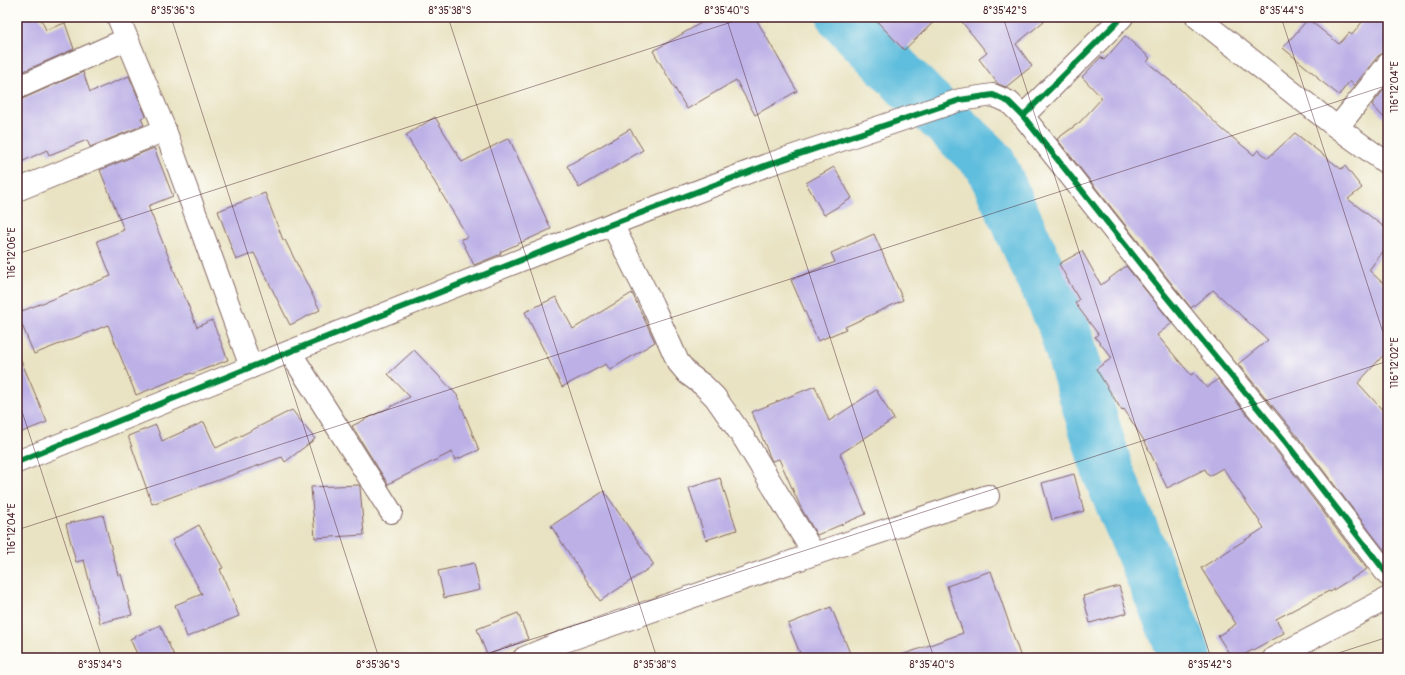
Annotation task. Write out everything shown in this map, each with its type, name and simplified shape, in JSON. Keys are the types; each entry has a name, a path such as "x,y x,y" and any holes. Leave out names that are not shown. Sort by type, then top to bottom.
{"main road":[{"path":"118,17 165,130 251,367"},
{"path":"1023,116 1122,17"},
{"path":"1197,17 1338,128 1388,164"},
{"path":"17,88 126,39"},
{"path":"1338,128 1388,64"},
{"path":"17,462 251,367 612,224 767,165 960,100 993,95 1009,102 1023,116 1164,294 1284,440 1388,575"},
{"path":"17,190 165,130"},
{"path":"612,224 652,304 678,362 688,374 703,385 715,397 745,440 814,554"},
{"path":"290,352 391,512"},
{"path":"524,658 565,641 814,554 988,496"},
{"path":"1274,658 1388,598"}],"building":[{"path":"17,17 40,17 46,30 65,23 74,49 17,74"},
{"path":"711,17 755,17 797,91 755,115 736,80 687,109 653,51"},
{"path":"873,17 939,17 904,50"},
{"path":"958,17 1049,17 1016,44 1032,66 1006,87 998,84 979,59 987,53"},
{"path":"1366,17 1388,17 1388,52 1378,56 1354,86 1350,81 1339,95 1283,48 1308,19 1339,44 1349,33 1352,35"},
{"path":"1125,36 1150,58 1147,62 1180,89 1222,129 1254,155 1258,150 1268,158 1295,133 1341,169 1345,166 1362,188 1348,199 1388,230 1388,245 1369,270 1388,288 1388,350 1358,383 1388,416 1388,555 1294,432 1238,364 1268,340 1213,290 1191,308 1057,139 1080,122 1102,98 1082,77 1101,57 1104,60"},
{"path":"83,72 90,92 129,76 146,116 141,118 144,125 90,147 87,140 49,155 47,150 17,164 17,100"},
{"path":"1388,84 1388,122 1372,105"},
{"path":"435,117 462,162 509,138 551,229 500,252 501,254 474,265 461,239 468,237 406,135"},
{"path":"630,129 643,150 579,188 567,166"},
{"path":"154,148 173,196 148,206 197,327 212,320 228,360 136,395 108,325 34,354 17,313 111,276 97,241 124,230 100,170"},
{"path":"834,167 852,198 824,215 806,183"},
{"path":"265,193 283,240 285,240 320,310 290,325 254,253 236,260 218,211"},
{"path":"874,234 903,300 845,327 846,329 818,341 791,280 835,262 831,253"},
{"path":"1082,251 1101,285 1126,266 1172,323 1157,335 1191,375 1194,373 1207,388 1218,379 1274,448 1367,569 1330,592 1329,591 1276,619 1284,633 1238,658 1232,658 1218,636 1236,624 1201,568 1264,528 1223,468 1209,476 1205,469 1167,488 1146,444 1124,409 1122,411 1096,369 1112,358 1095,337 1098,334 1075,303 1079,300 1059,264"},
{"path":"632,293 655,342 610,370 606,364 562,387 525,312 556,297 573,329"},
{"path":"414,350 457,395 479,450 455,460 452,452 388,484 352,426 410,397 388,374"},
{"path":"17,351 47,422 17,434"},
{"path":"815,386 829,421 876,390 894,419 840,454 866,514 817,535 801,508 779,459 772,461 752,412"},
{"path":"292,410 315,439 285,462 282,457 152,504 128,436 156,425 162,441 204,422 216,448"},
{"path":"1074,474 1084,511 1052,520 1042,483"},
{"path":"720,478 737,530 706,540 689,488"},
{"path":"359,485 364,535 315,538 311,487"},
{"path":"604,491 654,565 600,601 551,526"},
{"path":"103,515 118,575 121,574 132,615 100,623 84,560 76,562 66,524"},
{"path":"199,525 223,568 220,569 239,616 187,637 175,605 202,594 172,540"},
{"path":"474,563 480,590 444,598 438,571"},
{"path":"991,571 1021,658 902,658 902,655 963,633 947,586"},
{"path":"1119,586 1127,613 1090,623 1083,596"},
{"path":"831,607 852,658 802,658 788,624"},
{"path":"518,613 528,639 487,655 477,629"},
{"path":"160,625 175,658 139,658 130,639"}],"waterway":[{"path":"843,17 920,96 990,163 1062,321 1108,472 1186,658"}],"cycle path":[{"path":"1122,17 1023,116 1164,294 1284,440 1388,575"},
{"path":"17,462 251,367 612,224 767,165 960,100 993,95 1009,102 1023,116"}]}
